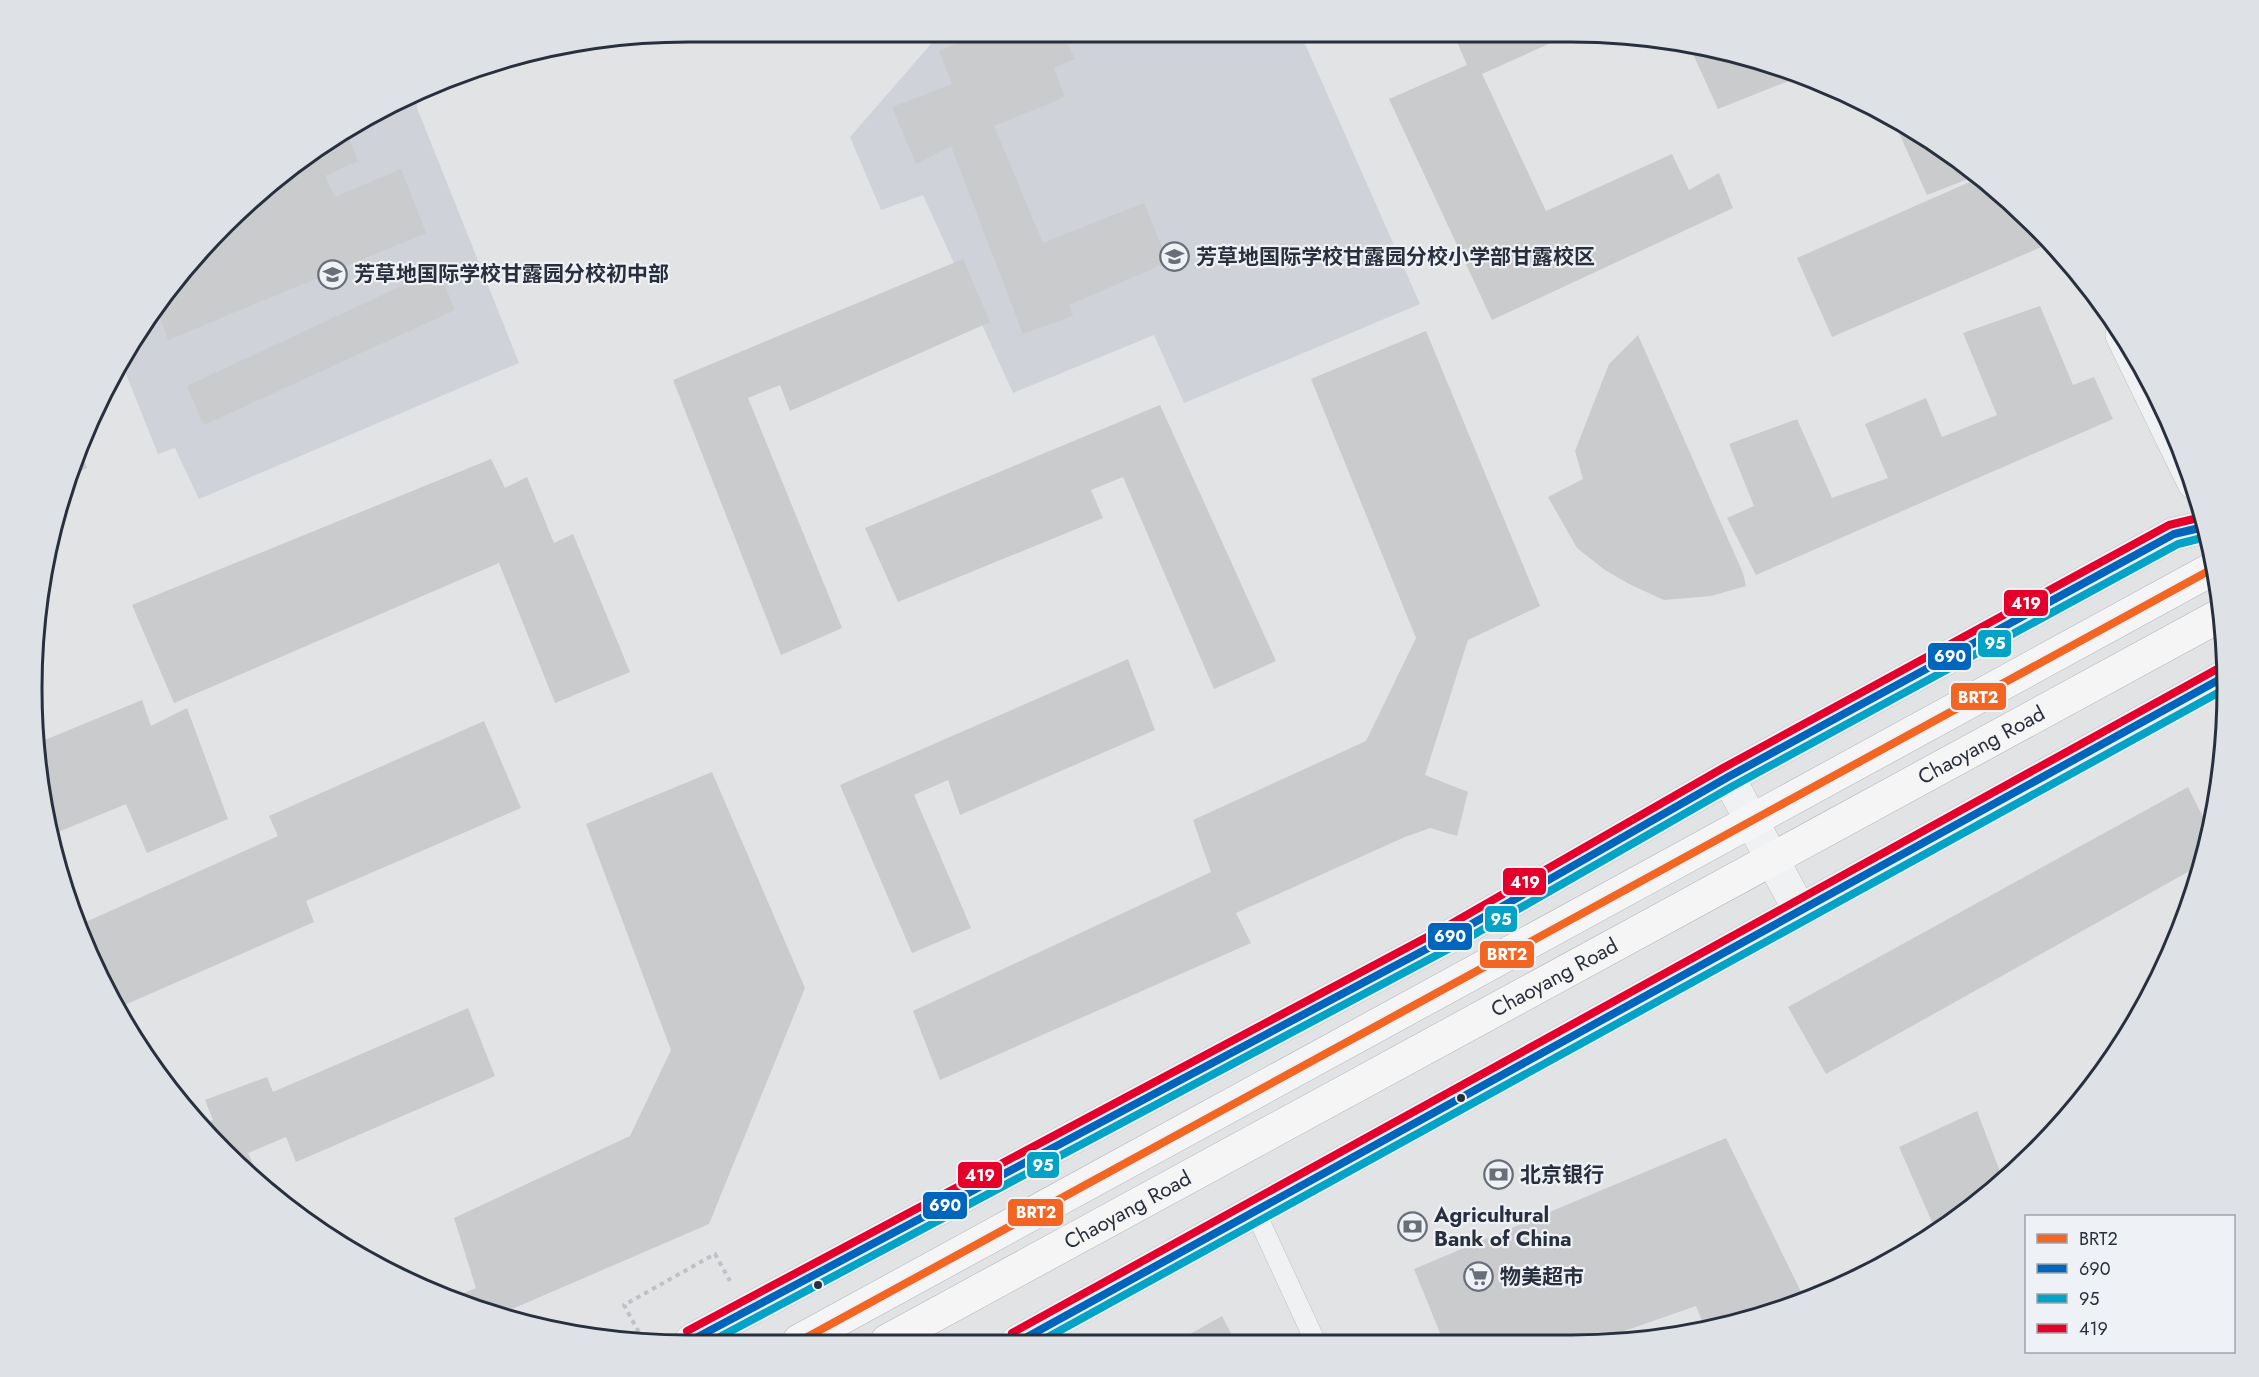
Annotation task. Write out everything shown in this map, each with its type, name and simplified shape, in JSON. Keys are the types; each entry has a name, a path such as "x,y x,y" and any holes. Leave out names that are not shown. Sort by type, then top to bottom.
{"highway":[{"name":"Chaoyang Road","path":"809,1335 2206,572"},
{"name":"Chaoyang Road","path":"898,1335 2213,620"}],"street":[{"path":"701,1335 1449,937 1728,777 2174,534 2197,529"},
{"path":"1029,1335 1254,1209 2217,681"},
{"path":"1728,777 1800,911"}],"lane":[{"path":"1254,1209 1312,1335"}],"path":[{"path":"639,1333 624,1305 715,1254"}],"shaded area":[{"name":"芳草地国际学校甘露园分校小学部甘露校区","path":"933,42 1304,42 1420,304 1184,403 1154,335 1013,393 923,195 881,210 850,137"},
{"name":"芳草地国际学校甘露园分校初中部","path":"417,103 519,363 199,499 175,448 158,454 125,372 151,329 176,295 202,262 262,202 329,151 365,129"}],"building":[{"path":"960,42 1075,42 1068,45 1075,59 1054,68 1065,97 994,126 1043,243 1144,203 1168,262 1069,305 1073,316 1023,334 951,146 916,164 892,107 952,84 939,51"},
{"path":"1457,42 1553,42 1482,74 1546,211 1672,154 1689,190 1719,173 1733,208 1492,320 1389,99 1467,65"},
{"path":"1693,54 1738,64 1790,80 1718,109"},
{"path":"1898,132 1930,151 1968,179 1927,195"},
{"path":"349,139 358,161 325,176 335,197 401,169 426,233 168,340 160,317 202,262 262,202 329,151"},
{"path":"1971,181 1997,202 2043,247 1832,337 1797,258"},
{"path":"963,259 990,322 790,411 780,385 748,398 842,628 781,655 673,380"},
{"path":"438,269 455,310 204,425 187,386"},
{"path":"2040,306 2073,385 2094,377 2113,419 1756,575 1727,518 1754,506 1729,444 1797,419 1832,498 1888,478 1865,424 1926,398 1942,437 1997,415 1963,333"},
{"path":"1426,331 1540,606 1468,640 1425,775 1468,792 1457,836 1430,828 1236,913 1251,943 940,1080 913,1011 1211,872 1193,820 1366,741 1416,638 1311,379"},
{"path":"1638,335 1743,573 1746,586 1711,596 1664,600 1605,570 1577,548 1548,497 1583,479 1575,451 1609,364"},
{"path":"1160,405 1276,661 1214,689 1123,477 1091,490 1103,518 898,602 865,528"},
{"path":"491,459 505,488 527,477 554,543 573,534 630,672 555,703 499,563 174,703 132,605"},
{"path":"84,460 87,468 80,471"},
{"path":"1128,659 1155,730 960,815 948,780 914,795 971,928 912,953 840,785"},
{"path":"142,700 151,726 187,708 228,819 147,853 126,804 58,832 44,740"},
{"path":"484,721 521,808 306,901 314,922 125,1005 86,922 278,836 269,816"},
{"path":"712,772 805,988 709,1224 510,1310 462,1294 476,1288 454,1218 630,1136 671,1050 586,824"},
{"path":"2188,787 2204,819 2191,870 1826,1074 1788,1007"},
{"path":"468,1008 495,1076 296,1162 286,1137 248,1153 255,1169 208,1122 213,1120 205,1100 267,1077 273,1092"},
{"path":"1977,1111 2000,1172 1933,1224 1899,1147"},
{"path":"1726,1138 1801,1292 1738,1313 1702,1322 1696,1306 1613,1334 1441,1335 1414,1269"},
{"path":"1222,1316 1232,1335 1188,1335"}],"transit line":[{"name":"419","path":"687,1331 1444,928 1723,768 2169,525 2194,519"},
{"name":"690","path":"701,1335 1449,937 1728,777 2174,534 2197,529"},
{"name":"95","path":"723,1335 1454,946 1733,786 2178,544 2199,539"},
{"name":"BRT2","path":"811,1335 2206,572"},
{"name":"419","path":"1012,1333 2217,669"},
{"name":"690","path":"1031,1335 2217,681"},
{"name":"95","path":"1052,1335 2217,693"}],"place":[{"name":"芳草地国际学校甘露园分校小学部甘露校区","path":"1175,257"},
{"name":"芳草地国际学校甘露园分校初中部","path":"333,274"},
{"name":"北京银行","path":"1499,1175"},
{"name":"Agricultural Bank of China","path":"1413,1227"},
{"name":"物美超市","path":"1479,1277"}]}
